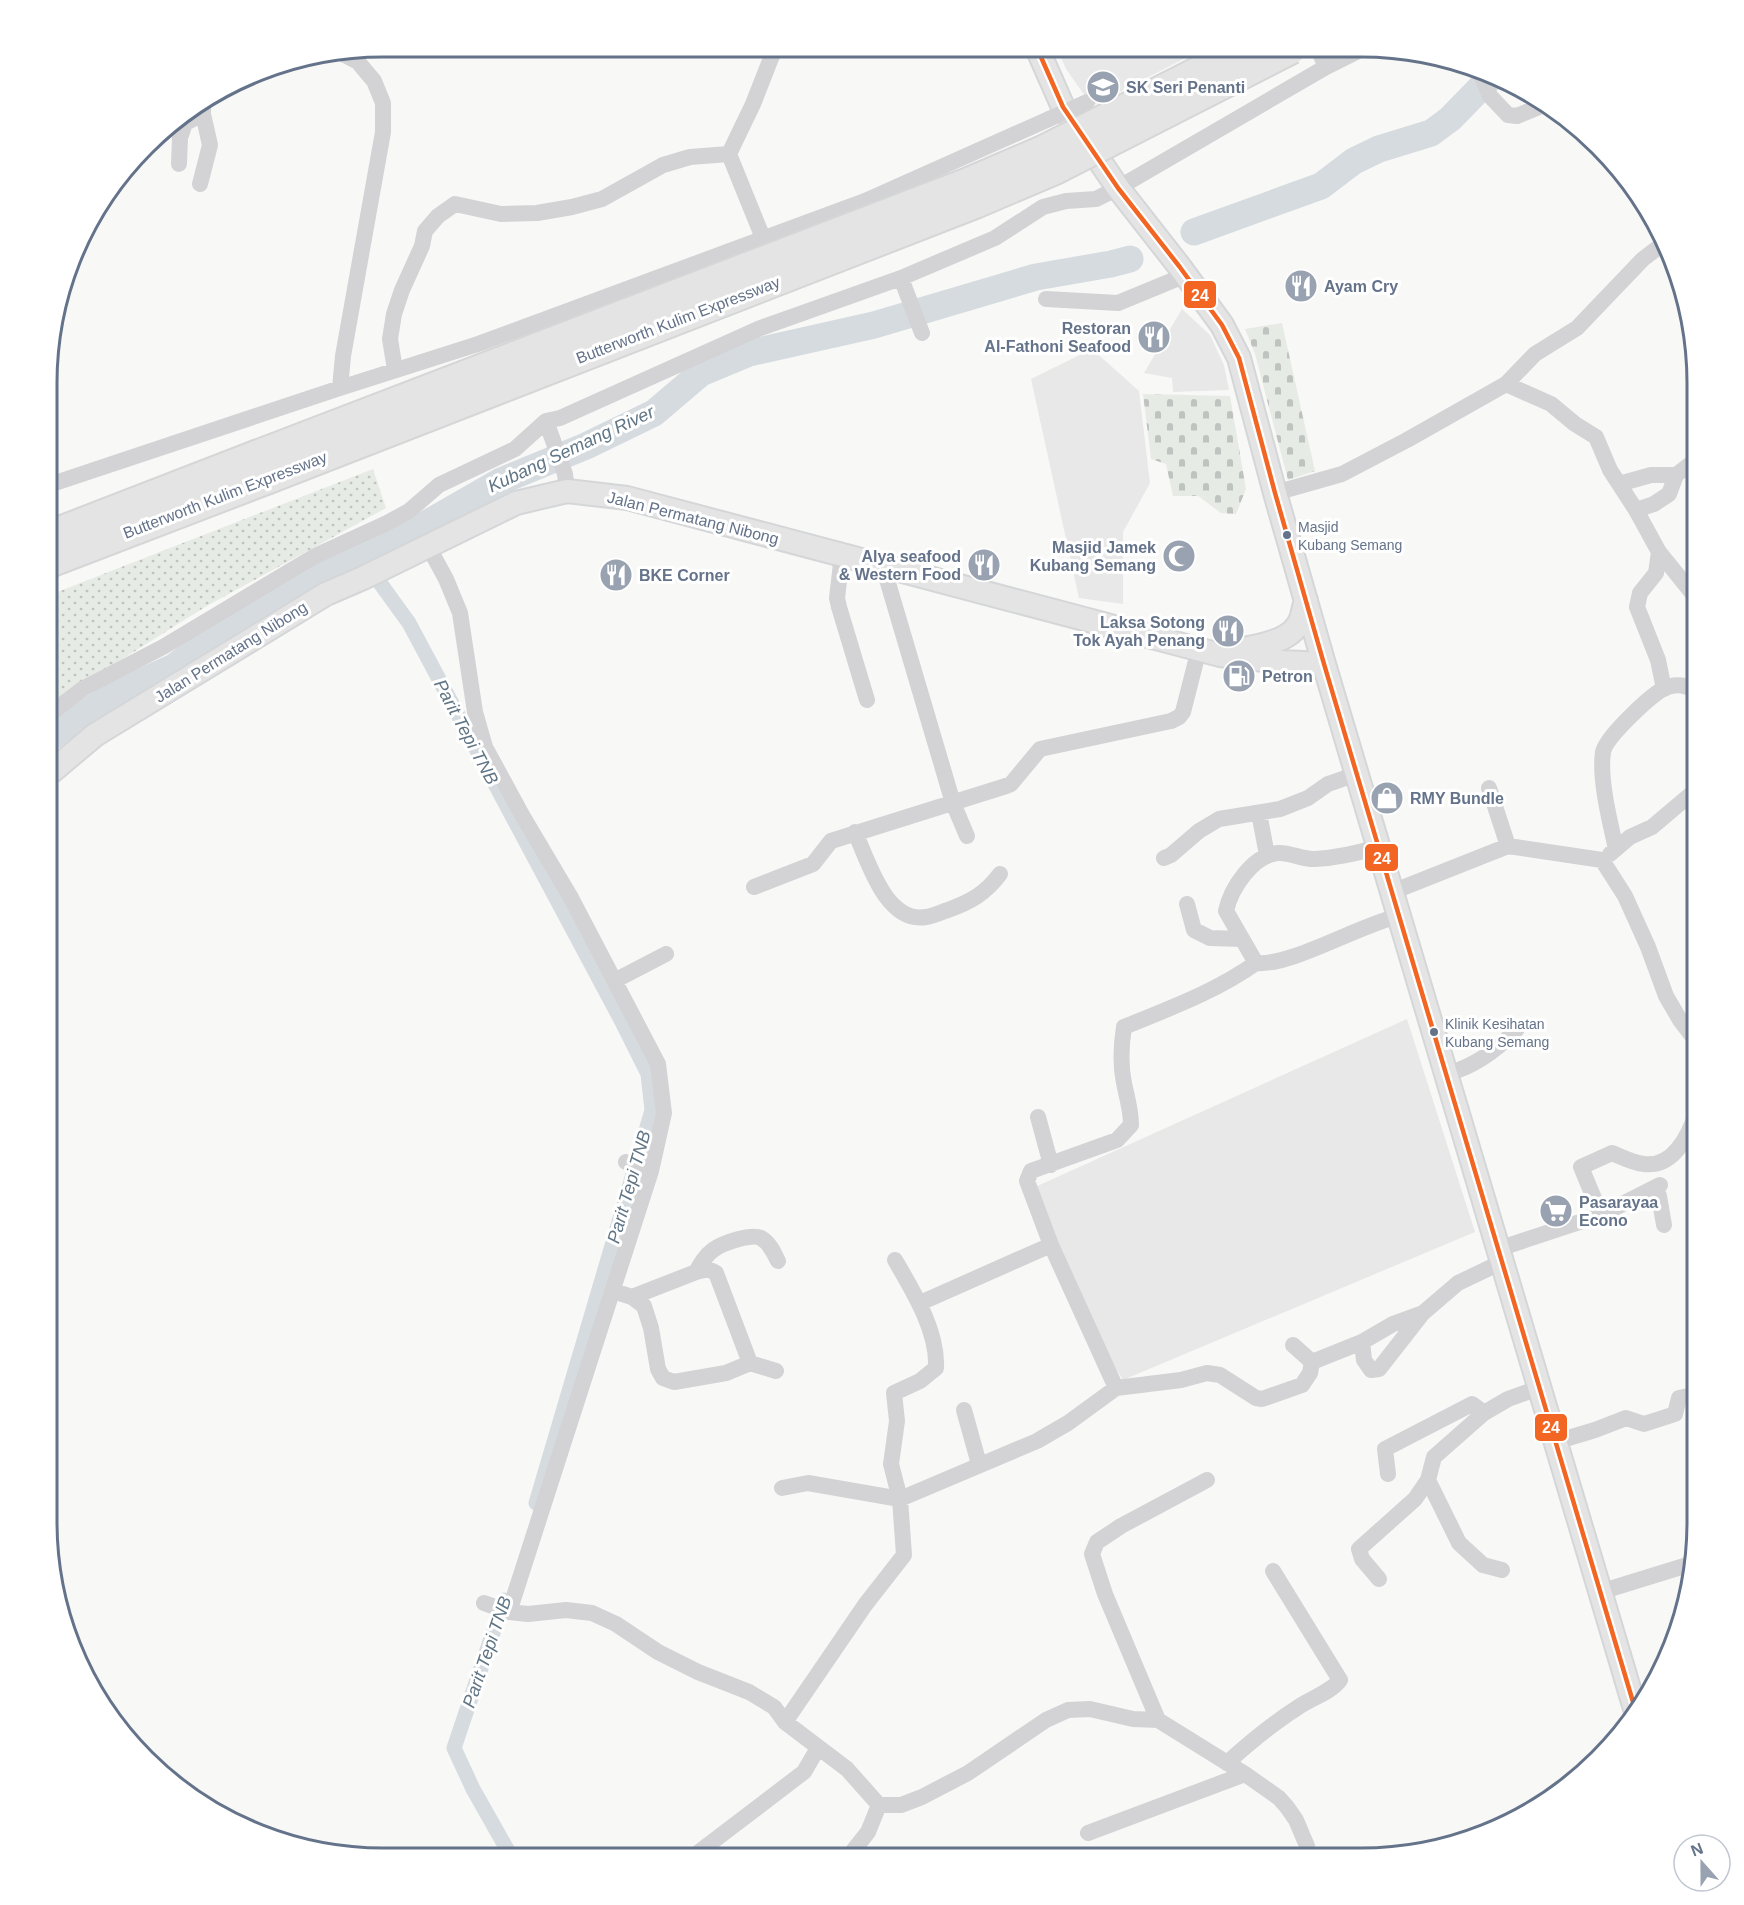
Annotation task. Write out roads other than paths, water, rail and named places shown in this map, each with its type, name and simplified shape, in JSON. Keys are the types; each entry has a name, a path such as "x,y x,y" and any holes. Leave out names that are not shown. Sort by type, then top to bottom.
{"highway":[{"name":"Butterworth Kulim Expressway","path":"261,468 1044,150 1226,57"},
{"name":"Butterworth Kulim Expressway","path":"57,558 86,535 975,204 1055,170 1276,57"},
{"path":"57,530 86,535"},
{"name":"Butterworth Kulim Expressway","path":"57,534 86,535"},
{"path":"57,562 86,535"}],"main road":[{"path":"1040,57 1063,107 1121,192 1222,325 1239,358 1324,664 1633,1702"},
{"name":"Jalan Permatang Nibong","path":"57,767 95,735 326,594 516,503 566,482 1209,652 1282,662 1324,664"},
{"path":"1209,652 1279,640 1293,631 1301,621 1306,600"}],"street":[{"path":"763,238 729,154 753,104 771,57"},
{"path":"1322,57 1326,67"},
{"path":"57,708 84,688 163,647 315,556 409,511 439,485 516,449 548,425 570,413 758,329 905,286 995,238 1043,207 1065,201 1096,199 1121,192 1346,57"},
{"path":"340,388 343,356 384,132 383,103 374,81 358,62 352,59"},
{"path":"1484,81 1490,96 1508,115 1517,116 1536,108"},
{"path":"57,482 478,344 866,201 1088,102"},
{"path":"200,184 210,145 203,111"},
{"path":"179,164 180,138 185,124"},
{"path":"395,370 390,339 394,314 402,290 422,246 425,231 438,216 455,204 501,214 537,213 572,207 602,199 663,165 690,157 729,154"},
{"path":"1275,493 1342,474 1506,384 1535,354 1577,328 1643,259 1657,248"},
{"path":"1046,299 1118,303 1183,271"},
{"path":"905,286 921,330"},
{"path":"1506,384 1551,404 1575,424 1596,436 1610,470 1636,510 1659,552 1687,586"},
{"path":"548,425 566,482"},
{"path":"1636,510 1654,504 1669,494 1676,475 1687,467"},
{"path":"1619,484 1651,475 1676,475"},
{"path":"428,546 446,579 460,613 475,712 485,747 616,980 658,1064 664,1113 613,1291 497,1609 528,1614 566,1610 592,1613 616,1624 658,1653 749,1692 774,1707 785,1722 847,1769 879,1805 901,1805 922,1797 968,1773 1046,1719 1068,1710 1090,1709 1133,1719 1158,1720 1279,1798 1296,1820 1307,1848"},
{"path":"1659,552 1656,573 1640,593 1637,607 1658,660 1664,689"},
{"path":"842,555 837,598 867,700"},
{"path":"883,566 953,803 967,836"},
{"path":"754,887 813,864 831,841 1011,783 1040,749 1171,721 1179,717 1209,652"},
{"path":"1616,849 1605,792 1603,752 1607,742 1634,713 1664,689 1683,685 1687,687"},
{"path":"1164,858 1219,819 1290,806 1308,798 1328,784 1357,774"},
{"path":"1489,788 1508,846"},
{"path":"1392,892 1508,846 1602,860 1630,837 1652,827 1687,797"},
{"path":"1259,813 1267,855"},
{"path":"855,832 877,883 888,900 902,914 925,918 972,901 1000,874"},
{"path":"1256,963 1226,911 1229,896 1251,866 1267,855 1281,853 1313,859 1378,847"},
{"path":"1602,860 1625,896 1648,947 1666,996 1687,1029"},
{"path":"1187,903 1194,930 1210,938 1241,939"},
{"path":"1116,1388 1051,1245 1027,1181 1031,1172 1117,1140 1131,1125 1131,1112 1124,1082 1120,1048 1124,1026 1230,981 1256,963 1265,964 1293,956 1375,922 1399,916"},
{"path":"616,980 666,954"},
{"path":"1446,1074 1467,1069 1505,1042 1517,1029"},
{"path":"1038,1117 1051,1165"},
{"path":"1601,1215 1581,1167 1612,1153 1645,1164 1663,1162 1677,1150 1687,1135"},
{"path":"627,1163 649,1170"},
{"path":"1362,1342 1364,1360 1371,1370 1379,1369 1423,1313 1458,1283 1500,1256 1601,1215 1656,1188 1664,1225"},
{"path":"696,1272 703,1259 715,1248 754,1235 763,1239 778,1261"},
{"path":"920,1303 1051,1245"},
{"path":"785,1722 865,1605 904,1555 900,1499 891,1464 897,1421 894,1394 920,1381 936,1368 937,1354 920,1303 895,1260"},
{"path":"632,1297 696,1272 708,1269 716,1273 750,1363"},
{"path":"613,1291 632,1297 644,1306 651,1328 658,1369 663,1377 674,1382 726,1373 750,1363 776,1371"},
{"path":"1312,1362 1362,1342 1393,1324 1423,1313"},
{"path":"1293,1345 1312,1362"},
{"path":"782,1488 808,1483 900,1499 1036,1441 1068,1423 1116,1388 1181,1380 1214,1373 1256,1398 1270,1398 1302,1385 1310,1373 1312,1362"},
{"path":"1379,1578 1362,1559 1359,1549 1414,1499 1428,1480 1434,1457 1484,1413 1508,1399 1539,1388"},
{"path":"1555,1442 1626,1418 1644,1424 1675,1414 1678,1398 1687,1396"},
{"path":"1388,1474 1385,1449 1472,1404 1484,1413"},
{"path":"964,1410 979,1464"},
{"path":"1158,1720 1105,1594 1092,1554 1097,1542 1121,1526 1207,1480"},
{"path":"1428,1480 1459,1543 1483,1565 1502,1570"},
{"path":"1600,1592 1684,1566"},
{"path":"1227,1763 1262,1732 1299,1706 1335,1686 1340,1680 1273,1571"},
{"path":"704,1848 804,1773 818,1748"},
{"path":"1088,1833 1245,1774"},
{"path":"855,1848 868,1832 879,1805"}],"waterway":[{"name":"Kubang Semang River","path":"1194,232 1321,186 1354,161 1379,149 1431,133 1450,119 1486,82"},
{"name":"Kubang Semang River","path":"57,733 112,695 174,667 240,617 292,588 359,554 426,524 501,481 586,446 654,413 701,373 749,353 874,325 1036,277 1130,259"},
{"name":"Parit Tepi TNB","path":"359,554 409,623 648,1074 652,1110 536,1503"},
{"name":"Parit Tepi TNB","path":"504,1600 454,1748 473,1789 506,1848"}],"place":[{"name":"SK Seri Penanti","path":"1103,87"},
{"name":"Ayam Cry","path":"1301,286"},
{"name":"Restoran Al-Fathoni Seafood","path":"1154,337"},
{"name":"Masjid Kubang Semang","path":"1287,535"},
{"name":"Masjid Jamek Kubang Semang","path":"1179,556"},
{"name":"Alya seafood & Western Food","path":"984,565"},
{"name":"BKE Corner","path":"616,575"},
{"name":"Laksa Sotong Tok Ayah Penang","path":"1228,631"},
{"name":"Petron","path":"1239,676"},
{"name":"RMY Bundle","path":"1387,798"},
{"name":"Klinik Kesihatan Kubang Semang","path":"1434,1032"},
{"name":"Pasarayaa Econo","path":"1556,1211"}]}
